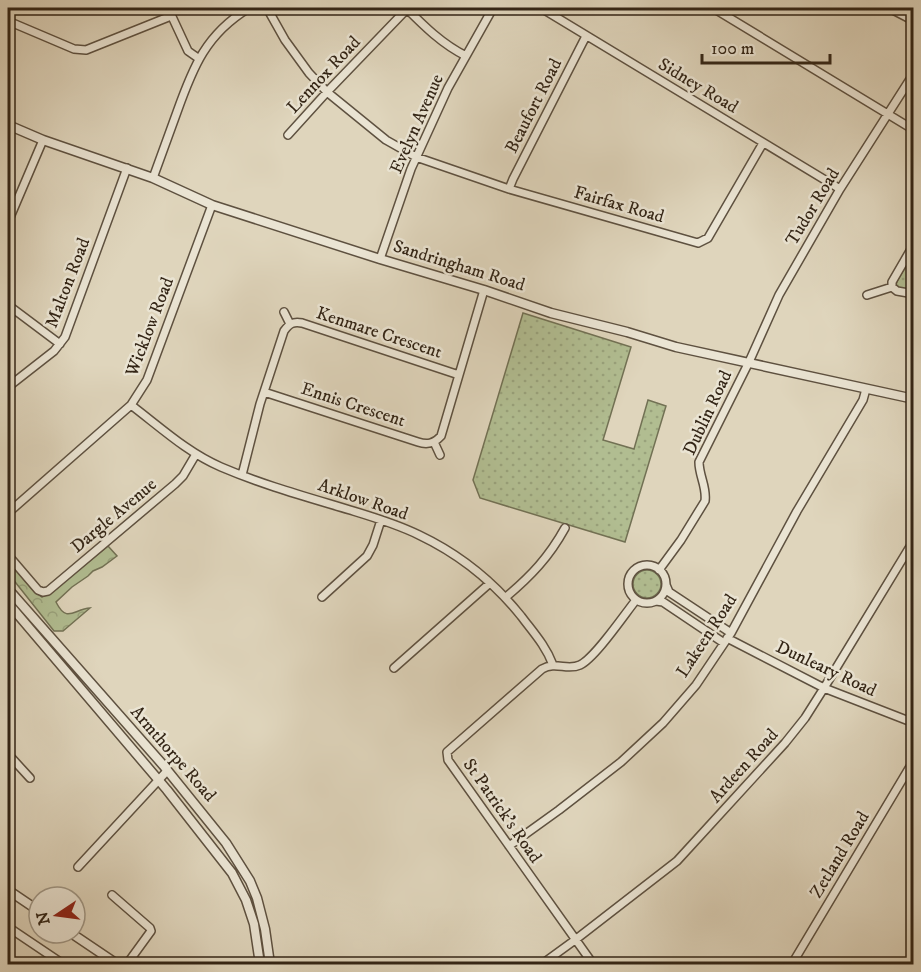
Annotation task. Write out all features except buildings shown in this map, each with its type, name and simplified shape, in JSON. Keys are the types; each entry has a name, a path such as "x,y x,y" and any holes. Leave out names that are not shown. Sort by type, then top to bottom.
{"street":[{"path":"168,8 188,51 198,58"},
{"path":"153,178 198,58 217,34 249,8"},
{"name":"Fairfax Road","path":"267,8 285,40 327,92 386,140 416,157 509,189 698,243 708,238 763,143"},
{"path":"406,8 435,36 453,50 466,56"},
{"name":"Lennox Road","path":"288,135 406,8"},
{"name":"Evelyn Avenue","path":"380,259 416,157 448,88 493,8"},
{"name":"Sidney Road","path":"541,8 840,189"},
{"path":"713,8 914,130"},
{"path":"889,8 914,21"},
{"path":"8,21 74,49 86,50 171,16"},
{"name":"Beaufort Road","path":"509,189 586,36"},
{"name":"Tudor Road","path":"749,362 779,295 840,189 914,74"},
{"name":"Sandringham Road","path":"8,125 43,140 128,168 212,205 567,318 676,346 914,399"},
{"path":"8,222 43,140"},
{"name":"Malton Road","path":"8,387 54,351 68,330 128,168"},
{"name":"Wicklow Road","path":"8,513 131,405 147,380 212,205"},
{"path":"891,287 914,244"},
{"path":"891,287 897,291 914,294"},
{"path":"867,295 891,287"},
{"path":"440,455 434,442 441,436 484,290"},
{"path":"8,305 60,344"},
{"name":"Kenmare Crescent","path":"284,312 290,324"},
{"name":"Kenmare Crescent","path":"242,475 264,392 284,332 290,324 302,323 459,375"},
{"name":"Dublin Road","path":"659,570 705,501 705,487 699,471 699,462 749,362"},
{"name":"Lakeen Road","path":"509,846 598,782 663,723 696,684 728,638 796,511 864,400 866,389"},
{"name":"Ennis Crescent","path":"264,392 418,442 425,444 434,442"},
{"name":"Arklow Road","path":"131,405 196,454 219,466 381,520 418,534 457,556 506,597 542,643 553,665"},
{"name":"Dargle Avenue","path":"8,555 38,590 48,591 175,484 183,476 196,454"},
{"path":"322,597 367,556 373,546 381,520"},
{"path":"506,597 528,578 554,548 565,528"},
{"name":"Ardeen Road","path":"542,964 677,861 785,743 805,718 914,540"},
{"path":"648,566 659,570 665,578 666,585 662,597 645,603 636,600 628,586 631,575 636,569 642,567 648,566"},
{"path":"394,668 490,583"},
{"name":"Dunleary Road","path":"666,585 669,592 728,638"},
{"name":"Armthorpe Road","path":"8,589 167,771 226,843 250,881 262,913 270,964"},
{"path":"553,665 576,666 586,661 636,600"},
{"name":"Dunleary Road","path":"656,601 663,602 824,688 914,723"},
{"name":"Armthorpe Road","path":"8,603 159,780 232,873 246,900 254,924 260,964"},
{"name":"St Patrick's Road","path":"553,665 542,669 448,749 448,760 593,964"},
{"path":"8,754 30,778"},
{"name":"Zetland Road","path":"792,964 914,760"},
{"path":"78,867 167,771"},
{"path":"8,890 27,903"},
{"path":"112,895 151,931 127,964"},
{"path":"8,927 63,964"},
{"path":"87,944 117,964"}],"green space":[{"path":"913,254 913,291 898,288 897,281"},
{"path":"523,313 631,347 603,440 634,449 648,400 666,406 625,542 480,498 473,480"},
{"path":"108,546 117,556 93,571 56,602 67,614 90,608 63,631 54,631 8,573 8,560 32,589 42,597"},
{"path":"647,570 657,574 661,584 657,594 647,598 637,594 633,584 637,574"}]}
